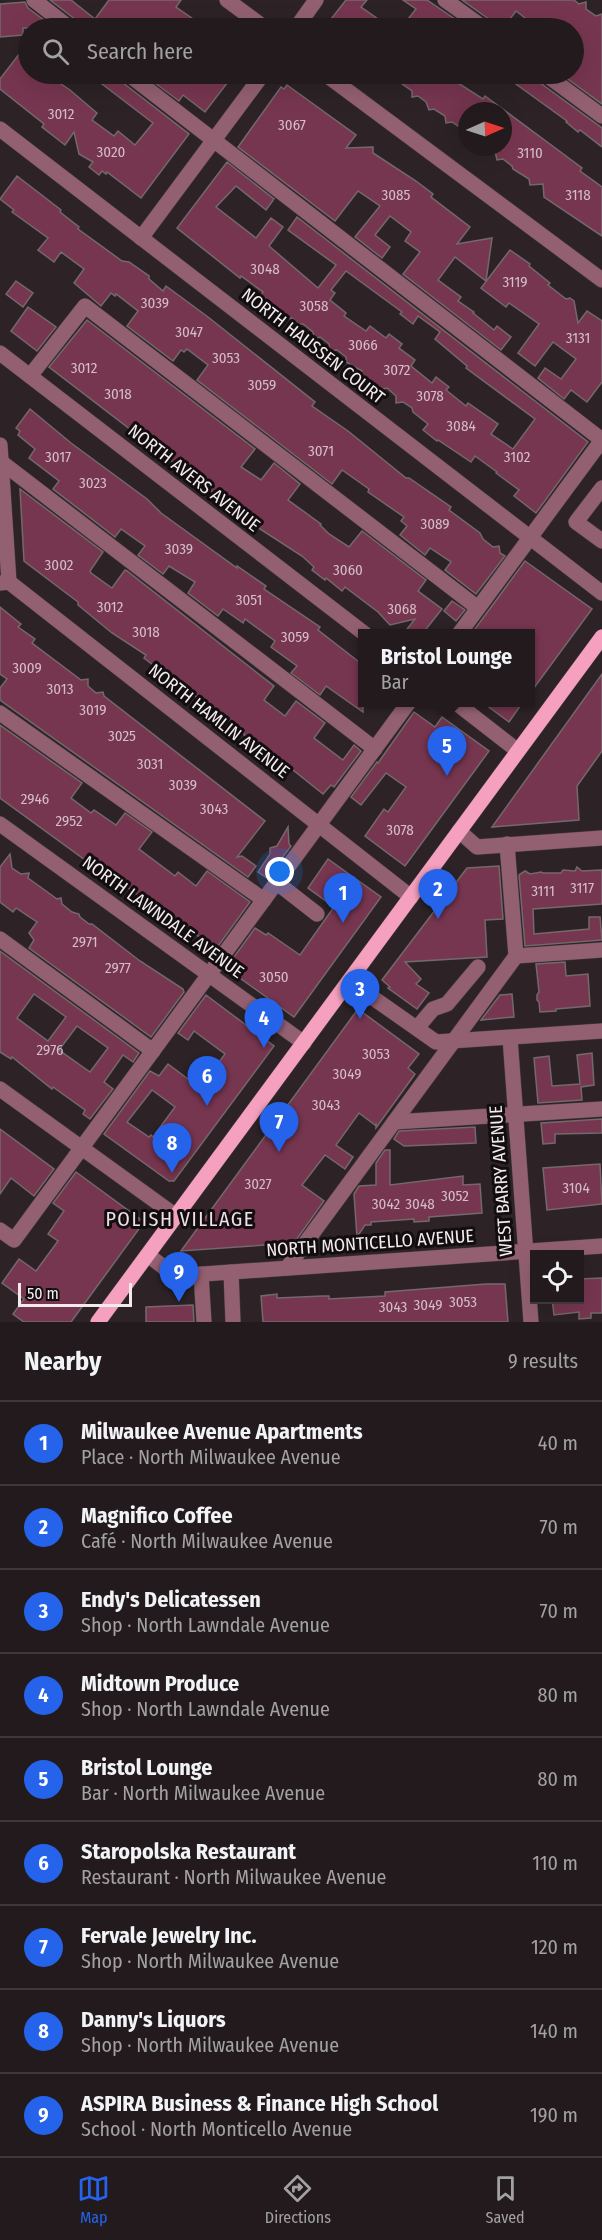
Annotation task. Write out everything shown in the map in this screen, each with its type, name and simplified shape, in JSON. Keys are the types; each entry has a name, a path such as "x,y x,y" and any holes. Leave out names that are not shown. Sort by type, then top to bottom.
{"main road":[{"path":"98,1322 602,637"}],"street":[{"path":"34,0 57,18"},
{"path":"227,0 251,18"},
{"path":"303,18 316,0"},
{"path":"445,0 470,18"},
{"path":"141,84 602,440 462,629"},
{"path":"141,238 256,84"},
{"path":"338,84 602,280"},
{"path":"558,84 602,116"},
{"name":"NORTH HAUSSEN COURT","path":"0,129 602,593"},
{"path":"30,376 84,306 478,608"},
{"name":"NORTH AVERS AVENUE","path":"0,352 360,629"},
{"path":"0,455 5,582"},
{"path":"0,455 375,749"},
{"path":"602,488 576,522 602,541"},
{"name":"NORTH HAMLIN AVENUE","path":"5,582 411,897"},
{"path":"0,1230 14,1240 405,707"},
{"path":"461,707 518,751"},
{"path":"0,713 264,900"},
{"name":"NORTH LAWNDALE AVENUE","path":"0,824 304,1043"},
{"path":"459,831 477,847 600,836"},
{"path":"287,1268 516,956 507,844"},
{"path":"276,882 317,914"},
{"path":"0,939 153,1051"},
{"path":"516,956 602,950"},
{"path":"417,1028 433,1009 447,1004 478,967"},
{"path":"349,981 436,1042 602,1031"},
{"name":"WEST BARRY AVENUE","path":"510,1038 531,1322"},
{"path":"0,1089 176,1216"},
{"path":"394,1122 602,1109"},
{"name":"NORTH MONTICELLO AVENUE","path":"148,1255 175,1276 602,1246"},
{"path":"231,1272 233,1322"},
{"path":"201,1274 204,1322"}],"building":[{"path":"50,0 71,0 94,18 73,18"},
{"path":"109,0 181,0 176,7 192,18 96,18"},
{"path":"346,0 367,0 361,7 377,18 332,18"},
{"path":"403,0 427,0 453,18 409,18 416,9"},
{"path":"462,0 574,0 579,4 586,2 586,9 596,16 602,14 602,104 575,84 584,84 584,18 525,18 516,11 511,18 487,18"},
{"path":"25,2 28,8 41,18 18,18 18,35 0,37 0,4"},
{"path":"18,56 18,84 61,84 97,113 92,120 114,136 118,131 135,145 153,123 102,84 125,84 189,134 141,198 107,172 106,174 102,171 99,175 89,167 93,162 79,154 74,132 65,145 42,127 44,124 0,89 0,79"},
{"path":"156,84 226,84 205,112 183,95 179,101"},
{"path":"402,84 460,84 483,99 485,96 493,102 458,102 458,126 452,122 446,123 445,116 434,109 429,110 426,102 418,96 412,97 412,91"},
{"path":"516,84 542,84 602,128 602,147 580,130 578,132 567,121"},
{"path":"287,85 356,135 346,148 373,147 373,153 416,181 433,194 431,197 470,227 457,244 492,238 486,281 455,257 438,280 461,297 458,301 494,330 497,326 511,337 501,350 403,274 420,252 405,241 411,232 390,216 375,235 390,247 382,258 355,237 380,206 358,191 335,221 238,147 281,87 284,89"},
{"path":"512,116 582,168 580,171 602,187 602,236 544,197 543,184 530,185 529,179 513,169 503,159 497,160 496,156 512,156"},
{"path":"227,162 274,199 266,210 236,186 216,207 256,238 271,218 283,227 269,246 318,288 336,265 288,230 297,217 588,442 536,513 514,496 519,490 497,472 475,456 471,462 437,441 423,430 428,424 413,412 412,408 403,402 396,403 396,396 387,388 383,389 373,384 359,374 362,371 346,362 346,357 337,350 330,351 329,344 320,337 314,339 313,332 303,324 290,319 259,298 263,292 241,276 240,278 177,228","holes":["346,271 402,312 400,314 413,324 418,316 440,332 435,339 467,366 466,368 535,419 513,449 491,434 498,424 468,403 466,406 446,390 449,387 436,377 432,383 411,366 415,360 399,348 402,344 389,334 386,338 370,326 366,331 344,316 346,313 330,300 335,293 331,290"]},
{"path":"17,176 61,210 60,212 79,227 78,229 122,261 129,262 149,276 149,279 163,291 166,286 208,317 315,402 312,406 348,431 406,478 451,507 449,510 480,533 483,539 493,547 499,546 500,553 505,556 476,594 445,570 451,562 430,548 425,555 400,535 407,526 401,521 404,517 368,492 369,489 342,470 332,484 197,380 208,365 187,349 184,352 181,350 173,361 127,326 138,311 116,294 115,296 111,293 101,306 74,283 84,269 61,252 54,262 38,250 48,238 12,212 14,210 0,199"},
{"path":"510,250 530,264 529,266 550,283 548,285 566,299 570,298 574,301 578,323 587,311 602,321 602,382 587,402 571,390 564,399 538,378 545,368 561,379 576,359 553,342 535,366 518,353 539,324 509,303 506,307 481,288"},
{"path":"16,281 33,293 23,307 6,294"},
{"path":"28,307 56,327 37,351 11,331"},
{"path":"87,320 255,449 241,467 261,480 274,463 300,484 288,500 321,524 329,534 349,547 362,531 426,580 418,591 442,609 426,629 407,629 415,619 390,625 378,612 345,587 342,591 326,578 325,580 312,570 314,567 302,556 257,527 259,524 208,489 49,367"},
{"path":"30,409 71,443 147,499 161,513 266,586 264,589 320,627 318,630 358,661 358,707 363,707 363,712 326,686 320,695 291,673 297,666 271,647 275,641 245,619 243,623 223,609 218,616 188,593 195,582 169,566 163,574 138,555 145,546 121,529 115,537 53,489 59,481 29,458 35,449 18,435 20,431 16,428"},
{"path":"20,489 103,552 90,571 91,573 112,588 125,570 127,571 274,686 264,700 285,716 296,701 325,723 314,738 343,760 354,745 361,751 334,787 331,785 323,794 273,754 265,755 265,751 244,735 244,732 144,658 146,655 112,633 78,605 78,602 24,561"},
{"path":"525,561 592,609 535,687 535,629 475,629"},
{"path":"452,601 465,610 456,621 444,611"},
{"path":"0,607 21,624 18,627 35,639 32,643 81,680 88,679 88,686 96,693 103,692 104,696 265,821 237,857 242,856 256,866 248,877 0,700 0,688 7,679 0,674"},
{"path":"602,674 602,751 577,786 579,820 492,827"},
{"path":"489,707 520,707 509,722"},
{"path":"414,712 435,727 442,717 489,751 405,866 365,836 384,809 388,812 406,787 386,773 361,805 351,797"},
{"path":"0,725 82,783 71,798 91,813 94,810 116,825 125,813 152,832 139,849 175,876 178,872 196,886 207,871 250,902 216,949 167,914 165,917 127,887 125,889 0,798"},
{"path":"288,827 291,846 267,878 258,872 270,854 270,848 277,846"},
{"path":"10,854 12,868 21,874 29,873 28,878 57,899 61,898 62,904 72,912 79,914 89,924 140,961 183,989 184,992 151,1037 29,948 34,940 29,933 37,922 16,908 13,912 0,902 0,867"},
{"path":"328,859 381,897 294,1017 226,968 255,928 266,935 268,933 300,955 334,907 308,888"},
{"path":"499,866 503,919 485,920 487,957 405,962 421,979 416,984 429,993 417,1009 388,988 390,987 382,980 467,868"},
{"path":"577,867 582,871 602,870 602,904 533,909 534,934 589,929 589,917 600,917 602,940 525,946 519,875 525,871 530,874 561,873 563,870 575,871"},
{"path":"0,951 139,1053 133,1062 123,1055 104,1082 113,1089 90,1119 83,1114 85,1110 53,1087 52,1089 12,1057 11,1059 0,1052","holes":["34,994 66,1017 48,1041 17,1018","77,1026 108,1048 90,1072 59,1050"]},
{"path":"565,962 566,976 588,974 590,1006 540,1012 537,1000 539,992 536,964"},
{"path":"512,994 514,1017 481,1020 500,995"},
{"path":"206,995 274,1046 174,1181 169,1181 104,1134 150,1071 159,1076 168,1064 200,1088 225,1054 194,1031 188,1040 178,1033","holes":["152,1090 175,1107 153,1137 151,1135 149,1137 127,1122"]},
{"path":"358,1009 419,1054 408,1068 415,1074 376,1128 376,1124 359,1113 336,1145 353,1157 345,1169 325,1155 302,1185 324,1201 294,1243 181,1251"},
{"path":"592,1053 594,1085 581,1087 582,1100 538,1103 534,1058 549,1056 552,1086 580,1084 577,1055"},
{"path":"602,1119 602,1133 555,1134 555,1143 543,1144 541,1123"},
{"path":"475,1127 476,1143 404,1146 394,1139 399,1131"},
{"path":"0,1129 54,1169 34,1196 11,1178 0,1194"},
{"path":"385,1150 390,1150 390,1185 463,1176 463,1185 480,1184 482,1213 429,1217 429,1221 414,1222 414,1219 371,1222 371,1225 365,1225 357,1237 354,1194 359,1186 376,1185 376,1163"},
{"path":"600,1164 602,1204 547,1210 543,1168"},
{"path":"76,1172 144,1222 71,1322 24,1322 13,1314 24,1299 2,1283 19,1259 36,1271 58,1241 48,1234 64,1211 53,1203"},
{"path":"602,1278 602,1313 591,1313 591,1318 579,1319 579,1312 554,1315 553,1304 584,1304 584,1279"},
{"path":"505,1284 508,1322 263,1322 261,1296 277,1294 277,1298 329,1296 329,1299 385,1296 385,1292"},
{"path":"193,1305 194,1322 146,1322 146,1307"}],"place":[{"name":"Bristol Lounge","path":"447,776"},
{"name":"Magnifico Coffee","path":"438,919"},
{"name":"Milwaukee Avenue Apartments","path":"343,923"},
{"name":"Endy's Delicatessen","path":"360,1019"},
{"name":"Midtown Produce","path":"264,1048"},
{"name":"Staropolska Restaurant","path":"207,1106"},
{"name":"Fervale Jewelry Inc.","path":"279,1152"},
{"name":"Danny's Liquors","path":"172,1173"},
{"name":"ASPIRA Business & Finance High School","path":"179,1302"}],"district":[{"name":"POLISH VILLAGE","path":"180,1219"}]}
